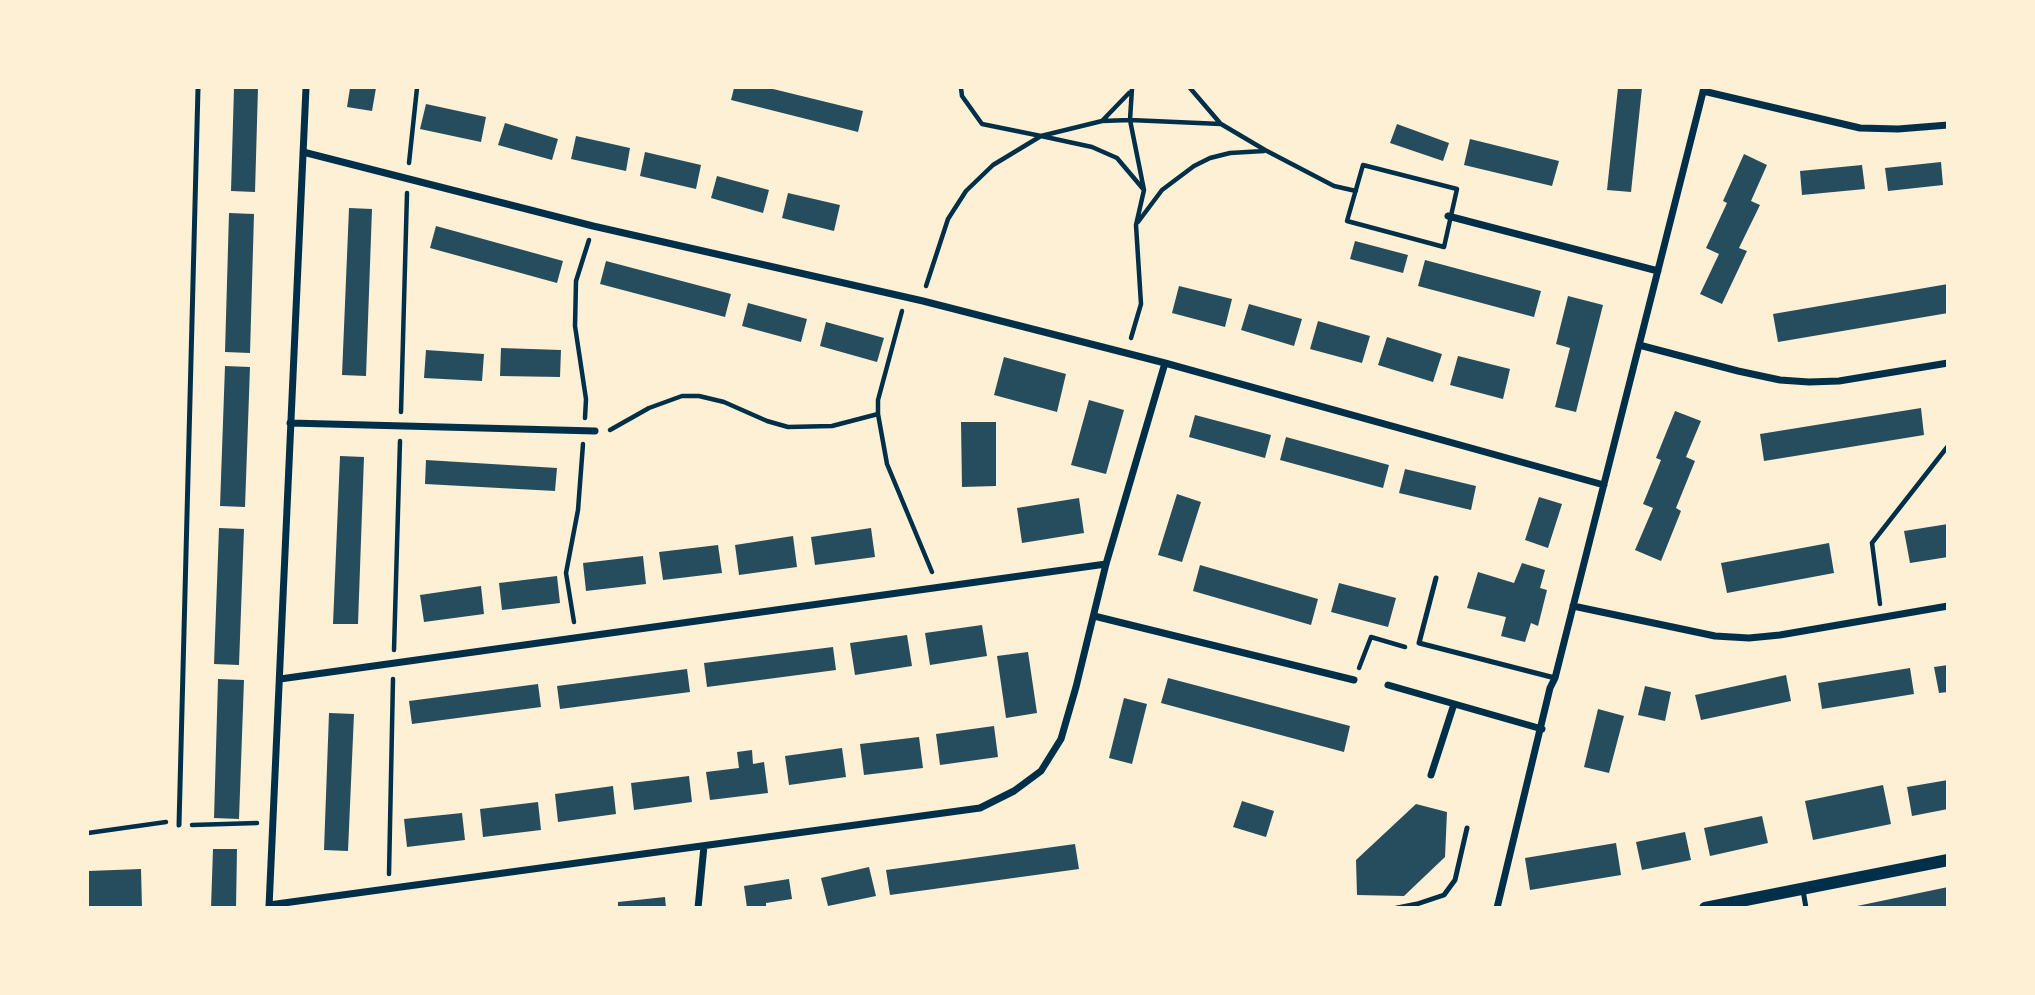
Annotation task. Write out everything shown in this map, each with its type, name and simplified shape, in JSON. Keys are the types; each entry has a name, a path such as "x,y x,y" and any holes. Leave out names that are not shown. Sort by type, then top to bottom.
{"street":[{"path":"306,88 269,906 980,808 1014,791 1041,771 1061,739 1106,564 1165,363"},
{"path":"1497,908 1550,688 1555,678 1704,89 1860,128 1898,129 1948,125"},
{"path":"303,152 593,226 906,296 1165,363 1604,485"},
{"path":"1449,216 1658,271"},
{"path":"1639,345 1738,372 1799,381 1839,381 1948,363"},
{"path":"290,423 595,431"},
{"path":"280,679 1106,564"},
{"path":"1573,606 1715,636 1749,638 1948,606"},
{"path":"1094,616 1354,680"},
{"path":"1388,685 1542,729"},
{"path":"1431,775 1454,704"},
{"path":"698,908 704,846"},
{"path":"1705,908 1948,860"}],"lane":[{"path":"179,825 198,88"},
{"path":"1436,578 1419,643 1555,678"},
{"path":"1397,908 1444,895 1455,880 1467,828"},
{"path":"1803,888 1806,908"}],"path":[{"path":"407,178 417,88"},
{"path":"961,88 962,96 982,124 1092,147 1117,158 1144,190"},
{"path":"1190,88 1221,124 1334,186 1356,191"},
{"path":"1102,121 1131,90"},
{"path":"1126,355 1141,304 1136,225 1144,190 1130,120 1131,90"},
{"path":"923,301 928,275 948,219 966,191 993,165 1041,136 1102,121 1221,124"},
{"path":"1136,225 1162,190 1194,166 1230,153 1265,150"},
{"path":"1363,165 1457,189 1444,247 1348,221 1356,191 1363,165"},
{"path":"577,638 566,573 578,510 586,399 575,326 576,281 593,226"},
{"path":"906,296 878,400 880,435 891,476 939,587"},
{"path":"595,431 614,429 649,408 682,396 699,396 724,402 788,427 832,426 878,414"},
{"path":"1882,617 1872,543 1948,446"},
{"path":"389,888 394,663"}],"building":[{"path":"234,88 258,88 255,192 231,191"},
{"path":"350,88 376,88 372,111 347,107"},
{"path":"734,88 769,88 863,111 858,132 731,100"},
{"path":"1618,88 1642,88 1631,192 1607,190"},
{"path":"426,104 486,117 481,142 420,129"},
{"path":"505,123 558,139 552,160 498,145"},
{"path":"1397,124 1449,143 1443,161 1390,143"},
{"path":"576,136 630,148 626,171 571,159"},
{"path":"1470,139 1559,161 1552,186 1464,165"},
{"path":"645,152 701,165 696,189 640,176"},
{"path":"1744,154 1767,165 1751,201 1760,205 1739,248 1747,251 1722,304 1700,294 1719,254 1706,248 1727,203 1723,201"},
{"path":"1941,162 1943,185 1888,191 1885,168"},
{"path":"1862,165 1865,189 1802,195 1800,171"},
{"path":"717,176 769,190 763,213 711,198"},
{"path":"788,193 840,205 834,231 782,218"},
{"path":"349,208 372,209 366,376 342,375"},
{"path":"229,213 254,214 250,353 225,352"},
{"path":"436,226 563,261 557,283 430,248"},
{"path":"1355,241 1408,255 1403,273 1350,259"},
{"path":"1425,260 1541,291 1534,317 1418,286"},
{"path":"606,261 731,294 725,317 600,284"},
{"path":"1948,284 1948,313 1778,342 1773,314"},
{"path":"1179,286 1232,299 1225,327 1172,313"},
{"path":"1568,296 1603,305 1576,412 1555,407 1570,348 1556,344"},
{"path":"748,303 807,319 801,342 742,326"},
{"path":"1249,304 1302,319 1294,346 1241,330"},
{"path":"1318,321 1370,336 1362,363 1310,349"},
{"path":"826,322 884,338 877,362 820,346"},
{"path":"1387,337 1442,354 1433,382 1378,365"},
{"path":"501,348 561,350 560,377 500,376"},
{"path":"426,350 484,354 482,381 424,378"},
{"path":"1458,356 1510,369 1503,399 1450,385"},
{"path":"1004,357 1066,374 1057,412 994,395"},
{"path":"225,366 250,367 245,507 220,506"},
{"path":"1089,400 1124,410 1106,474 1071,465"},
{"path":"1921,408 1924,435 1764,461 1760,434"},
{"path":"1675,411 1701,421 1686,457 1695,461 1676,508 1681,511 1661,561 1635,550 1653,508 1643,504 1661,460 1656,458"},
{"path":"1195,415 1271,435 1265,458 1189,437"},
{"path":"961,422 996,422 996,486 962,487"},
{"path":"1286,437 1389,465 1383,488 1280,460"},
{"path":"340,456 364,457 358,624 333,624"},
{"path":"426,460 557,468 555,491 425,484"},
{"path":"1405,469 1476,486 1471,510 1399,493"},
{"path":"1177,494 1201,502 1182,562 1158,555"},
{"path":"1539,497 1562,504 1548,548 1525,540"},
{"path":"1079,498 1084,533 1022,543 1017,508"},
{"path":"1948,524 1948,557 1910,563 1904,531"},
{"path":"219,528 244,529 239,665 214,664"},
{"path":"871,528 875,557 815,565 811,537"},
{"path":"793,536 797,567 739,575 735,545"},
{"path":"1829,543 1834,573 1727,593 1721,563"},
{"path":"718,545 722,573 663,580 659,552"},
{"path":"643,556 646,584 586,591 583,563"},
{"path":"1522,563 1545,570 1540,588 1547,590 1538,626 1531,623 1525,642 1501,636 1506,617 1467,608 1478,572 1514,583"},
{"path":"1200,565 1318,599 1311,625 1193,591"},
{"path":"557,576 560,603 502,610 499,583"},
{"path":"1339,583 1396,598 1388,627 1331,612"},
{"path":"481,586 484,614 424,622 420,595"},
{"path":"982,625 987,656 930,665 925,633"},
{"path":"907,635 912,666 855,675 850,643"},
{"path":"833,647 836,670 707,687 704,663"},
{"path":"1028,652 1037,713 1006,718 997,656"},
{"path":"1948,665 1948,692 1939,693 1934,667"},
{"path":"1910,668 1914,694 1822,709 1818,683"},
{"path":"687,669 690,692 560,709 557,686"},
{"path":"1786,675 1791,701 1701,720 1695,695"},
{"path":"1168,678 1350,726 1344,752 1161,703"},
{"path":"218,679 244,680 239,819 214,818"},
{"path":"538,684 541,707 412,724 409,701"},
{"path":"1645,686 1671,692 1665,721 1638,715"},
{"path":"1124,698 1147,704 1132,764 1109,758"},
{"path":"1598,709 1624,716 1609,773 1584,767"},
{"path":"329,713 354,714 348,851 324,850"},
{"path":"994,726 998,757 940,765 936,734"},
{"path":"919,737 923,768 864,775 860,744"},
{"path":"842,748 846,777 789,785 785,756"},
{"path":"752,750 753,764 764,762 768,793 710,800 706,772 739,768 737,752"},
{"path":"689,776 692,802 634,810 631,783"},
{"path":"1948,780 1948,809 1912,816 1907,787"},
{"path":"1883,785 1891,824 1813,840 1805,801"},
{"path":"613,786 616,814 558,822 555,794"},
{"path":"1242,801 1274,811 1266,837 1233,827"},
{"path":"538,802 541,830 483,837 480,809"},
{"path":"1416,804 1447,812 1445,857 1404,896 1357,895 1356,860"},
{"path":"462,813 465,840 407,847 404,819"},
{"path":"1762,816 1768,843 1710,856 1704,828"},
{"path":"1685,832 1691,860 1642,870 1636,842"},
{"path":"1616,843 1621,875 1530,890 1525,858"},
{"path":"1075,844 1079,869 890,895 886,870"},
{"path":"213,849 237,849 236,908 211,908"},
{"path":"869,867 876,896 828,906 821,878"},
{"path":"141,869 142,908 88,908 88,871"},
{"path":"789,879 792,899 766,903 766,908 747,908 744,886"},
{"path":"1948,887 1948,908 1857,908 1857,906"},
{"path":"665,897 666,908 618,908 618,902"}]}
